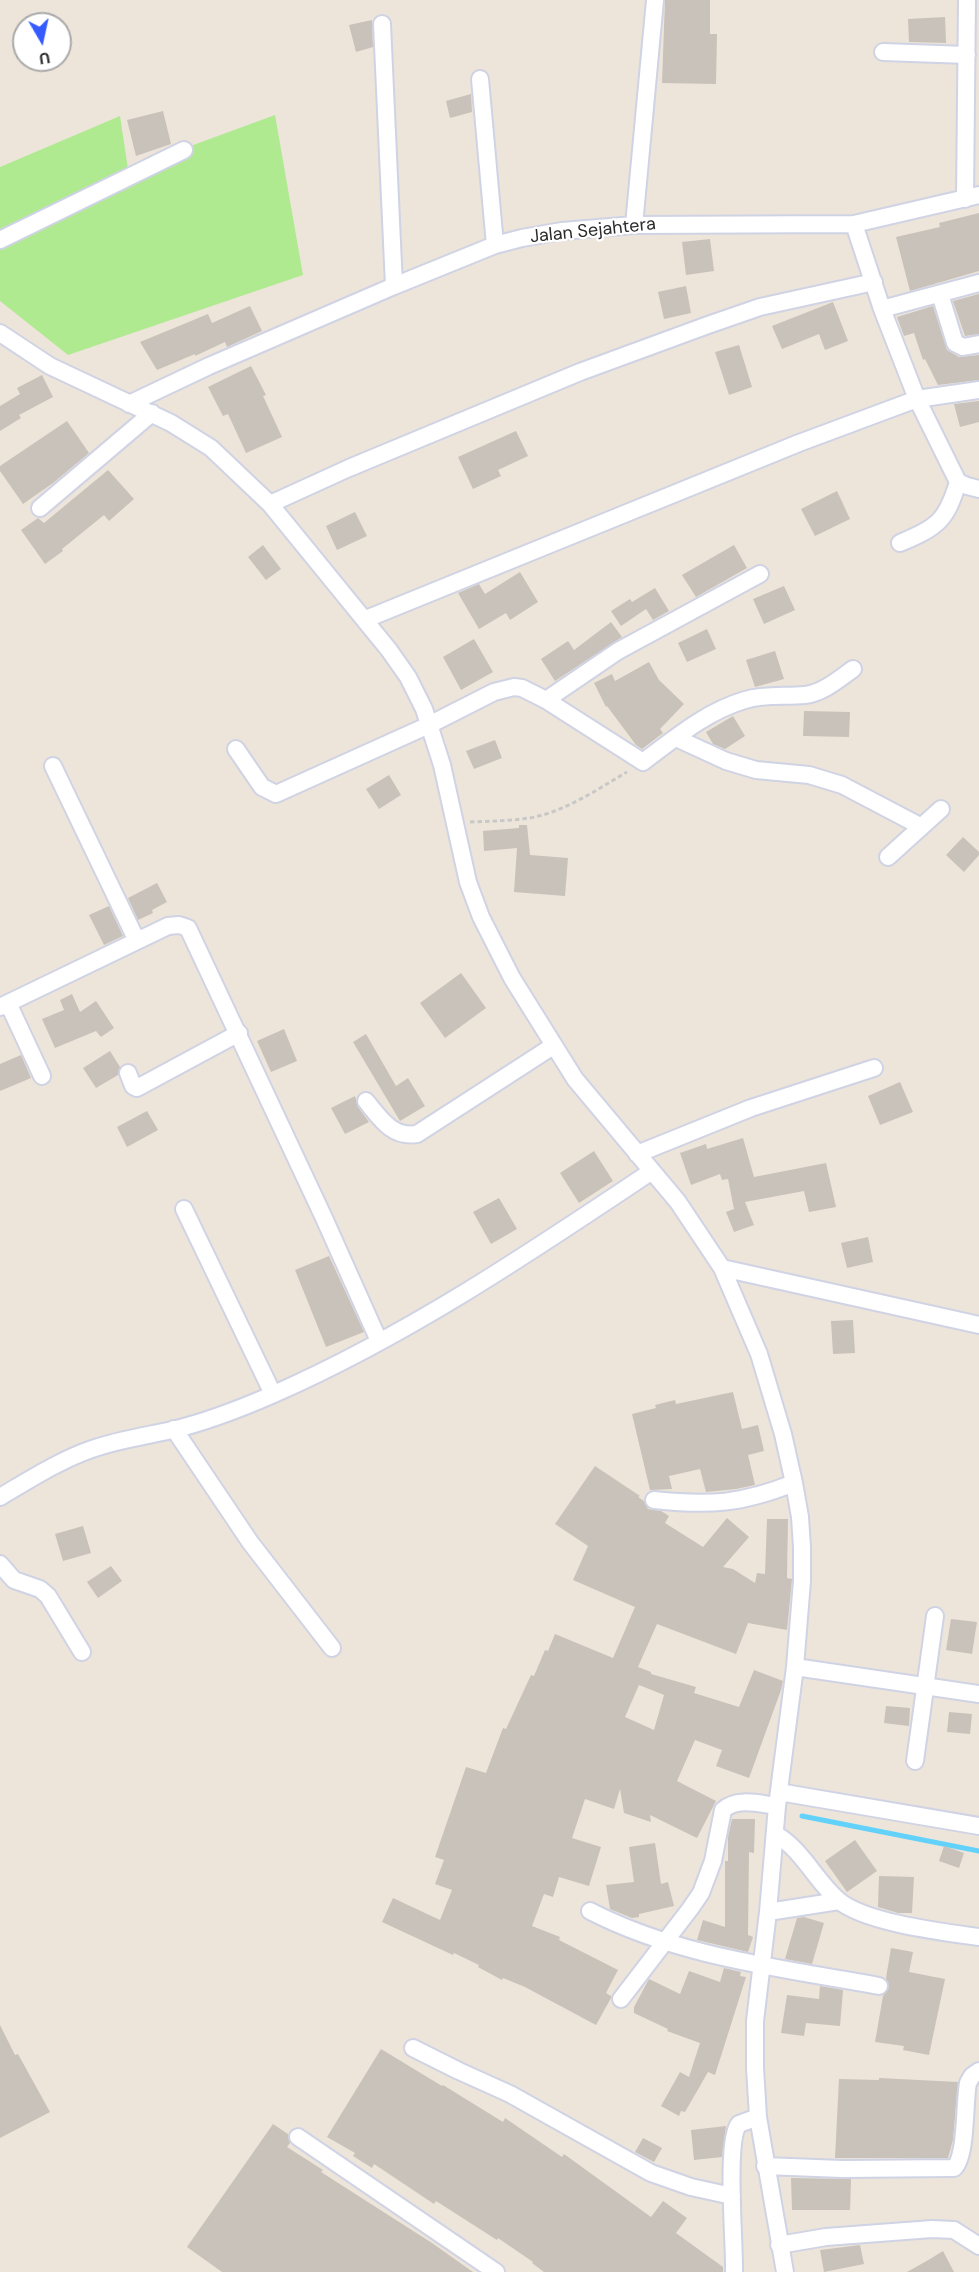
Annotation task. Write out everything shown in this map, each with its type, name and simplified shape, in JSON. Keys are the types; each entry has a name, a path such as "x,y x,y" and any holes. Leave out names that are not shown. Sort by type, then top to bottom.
{"street":[{"path":"634,225 655,0"},
{"path":"967,0 973,34 967,55 972,197"},
{"path":"382,24 394,286"},
{"path":"883,52 967,55"},
{"path":"480,79 495,245"},
{"path":"0,240 184,150"},
{"name":"Jalan Sejahtera","path":"129,404 209,366 495,245 562,231 634,225 854,224 972,197"},
{"path":"854,224 882,309 917,399 958,482 979,489"},
{"path":"270,504 349,468 580,372 760,307 874,282"},
{"path":"882,309 979,283"},
{"path":"940,294 955,343 963,347 979,344"},
{"path":"0,333 50,366 152,413 211,448 270,504 366,620 408,677 421,701 442,765 468,882 482,917 512,978 575,1079 678,1202 722,1268 759,1354 783,1434 794,1483 802,1547 802,1581 795,1667 778,1799 756,2021 755,2068 758,2117 784,2272"},
{"path":"366,620 714,476 917,399 979,390"},
{"path":"40,508 152,413"},
{"path":"900,543 924,532 944,517 958,482"},
{"path":"546,700 618,651 760,574"},
{"path":"236,749 262,788 276,794 429,725 503,688 519,687 546,700 644,762 715,712 735,703 762,696 811,694 829,686 853,669"},
{"path":"676,738 726,760 756,770 809,775 842,785 920,826"},
{"path":"53,766 137,941"},
{"path":"888,857 941,809"},
{"path":"42,1076 4,1005 168,926 179,925 188,928 379,1341"},
{"path":"128,1074 134,1087 137,1088 239,1034"},
{"path":"366,1101 392,1130 405,1135 417,1134 553,1046"},
{"path":"638,1154 751,1108 874,1068"},
{"path":"0,1497 30,1479 91,1449 122,1440 174,1430 273,1394 379,1341 518,1260 652,1171"},
{"path":"184,1209 273,1394"},
{"path":"722,1268 979,1325"},
{"path":"174,1430 250,1542 332,1648"},
{"path":"654,1500 695,1504 739,1501 794,1483"},
{"path":"0,1564 14,1580 40,1588 48,1596 82,1652"},
{"path":"915,1761 935,1616"},
{"path":"795,1667 979,1694"},
{"path":"621,1999 690,1910 707,1878 723,1810 732,1804 778,1799 979,1826"},
{"path":"775,1834 790,1844 839,1901 862,1914 924,1929 979,1938"},
{"path":"768,1912 839,1901"},
{"path":"590,1911 664,1942 762,1964 879,1986"},
{"path":"413,2048 510,2094 651,2173 691,2187 732,2196"},
{"path":"765,2166 842,2169 954,2168 959,2162 963,2143 968,2084 972,2076 979,2071"},
{"path":"734,2272 732,2166 735,2129 743,2122 758,2117"},
{"path":"298,2137 496,2272"},
{"path":"779,2245 826,2237 932,2229 954,2230 979,2246"}],"path":[{"path":"454,823 519,819 546,814 577,801 644,762"}],"green space":[{"path":"275,115 303,275 68,355 0,301 0,167 120,116 128,169"}],"building":[{"path":"665,0 710,0 710,34 717,34 716,84 662,83"},
{"path":"945,17 946,43 909,42 908,19"},
{"path":"372,20 373,47 356,52 349,25"},
{"path":"471,94 472,112 450,118 446,101"},
{"path":"163,111 171,144 136,156 127,120"},
{"path":"979,213 979,271 910,291 896,237 940,227 939,223"},
{"path":"710,239 714,271 686,275 682,242"},
{"path":"686,286 691,313 664,319 658,292"},
{"path":"979,294 979,334 965,336 953,301"},
{"path":"833,302 848,341 825,350 819,334 782,349 772,326"},
{"path":"250,306 262,331 227,347 225,342 157,370 140,342 208,314 212,323"},
{"path":"933,306 947,350 959,357 979,355 979,380 938,385 925,359 923,360 914,333 904,336 897,317"},
{"path":"739,345 752,387 729,395 715,352"},
{"path":"251,366 266,395 263,396 282,437 246,453 228,414 223,416 208,387"},
{"path":"42,375 53,397 19,415 21,418 0,431 0,406 20,394 17,388"},
{"path":"979,401 979,422 960,427 954,404"},
{"path":"67,421 89,453 23,504 0,471 0,466"},
{"path":"516,431 528,456 498,470 501,476 473,489 458,457"},
{"path":"108,470 134,499 109,521 104,515 45,564 21,530 38,518 44,523"},
{"path":"837,491 850,519 815,536 801,509"},
{"path":"355,512 367,536 337,550 326,526"},
{"path":"263,545 281,569 266,580 248,557"},
{"path":"734,545 747,568 696,597 682,575"},
{"path":"520,572 538,602 510,620 506,613 479,629 458,593 479,584 485,594"},
{"path":"784,586 795,610 764,624 753,599"},
{"path":"655,588 669,611 653,620 646,609 621,626 611,611 630,599 632,602"},
{"path":"611,622 622,637 555,681 541,659 568,641 574,650"},
{"path":"707,629 716,649 687,662 678,643"},
{"path":"474,639 493,672 461,690 443,657"},
{"path":"775,651 784,679 755,687 746,660"},
{"path":"649,662 659,680 684,704 660,729 663,733 642,749 636,745 606,707 594,683 612,674 615,681"},
{"path":"804,711 850,712 849,737 803,736"},
{"path":"733,716 745,736 725,749 713,744 706,732"},
{"path":"495,740 502,758 474,769 466,751"},
{"path":"389,775 401,795 379,809 366,789"},
{"path":"519,825 527,825 530,855 568,858 565,896 514,892 517,848 484,851 483,831 519,828"},
{"path":"963,837 979,852 964,872 946,855"},
{"path":"157,883 167,902 152,910 153,913 138,920 128,898"},
{"path":"109,906 123,936 104,945 89,915"},
{"path":"461,973 486,1008 445,1038 420,1003"},
{"path":"72,994 80,1012 96,1001 114,1028 101,1037 96,1031 55,1048 42,1019 64,1010 60,1000"},
{"path":"284,1029 297,1061 271,1072 257,1041"},
{"path":"366,1034 396,1086 408,1078 425,1106 400,1121 353,1042"},
{"path":"110,1051 120,1067 118,1075 96,1088 83,1068"},
{"path":"21,1055 31,1078 0,1091 0,1064"},
{"path":"900,1082 913,1112 880,1125 868,1096"},
{"path":"355,1096 358,1107 369,1122 345,1134 331,1108"},
{"path":"147,1111 158,1130 127,1147 117,1127"},
{"path":"743,1138 754,1177 826,1163 836,1207 809,1212 804,1191 745,1202 754,1225 734,1232 726,1212 734,1209 728,1179 722,1180 720,1174 691,1185 680,1153 706,1144 707,1149"},
{"path":"594,1151 613,1181 579,1203 560,1173"},
{"path":"499,1198 517,1229 491,1244 473,1212"},
{"path":"868,1237 873,1262 847,1268 841,1243"},
{"path":"329,1256 364,1332 326,1347 295,1270"},
{"path":"853,1320 855,1353 833,1354 831,1321"},
{"path":"733,1392 742,1429 758,1425 764,1451 748,1455 755,1485 706,1492 700,1469 669,1476 672,1489 650,1490 632,1414 675,1400 676,1404"},
{"path":"595,1466 640,1496 638,1497 644,1501 648,1509 661,1511 669,1516 665,1523 703,1547 727,1518 749,1537 723,1567 733,1569 755,1583 757,1573 765,1574 767,1519 788,1519 787,1578 792,1579 787,1630 748,1623 736,1654 657,1624 638,1667 651,1674 696,1687 694,1693 739,1707 754,1670 783,1681 749,1778 716,1766 722,1750 695,1740 677,1781 716,1801 697,1838 650,1815 651,1822 624,1813 620,1789 614,1809 585,1799 572,1838 601,1847 589,1886 559,1877 553,1897 544,1894 532,1926 560,1937 559,1940 618,1970 606,1993 611,1998 596,2025 525,1987 503,1978 502,1980 478,1967 479,1965 382,1922 393,1898 440,1920 452,1890 435,1884 444,1860 435,1857 466,1767 486,1773 503,1728 506,1729 531,1675 534,1676 555,1634 613,1658 635,1607 573,1580 588,1546 555,1524","holes":["639,1685 664,1695 654,1730 625,1717"]},
{"path":"83,1526 91,1553 63,1561 55,1534"},
{"path":"111,1566 122,1581 98,1598 87,1582"},
{"path":"951,1619 977,1622 972,1654 946,1650"},
{"path":"886,1706 910,1708 909,1726 884,1723"},
{"path":"949,1712 972,1714 970,1734 947,1732"},
{"path":"732,1819 755,1819 754,1853 749,1852 748,1935 753,1937 748,1952 697,1940 703,1920 725,1927 725,1861 728,1861 728,1837"},
{"path":"855,1840 877,1871 847,1892 825,1861"},
{"path":"655,1843 661,1884 668,1882 674,1906 639,1914 639,1917 632,1918 610,1909 606,1885 634,1882 629,1847"},
{"path":"944,1846 964,1853 959,1868 939,1861"},
{"path":"879,1876 914,1877 912,1913 898,1913 878,1907"},
{"path":"804,1917 824,1923 812,1964 785,1959 797,1918"},
{"path":"891,1948 913,1952 909,1972 945,1979 929,2055 903,2050 904,2046 875,2042 883,1996 889,1987 886,1978"},
{"path":"724,1968 741,1972 740,1976 746,1977 715,2075 708,2072 685,2112 681,2111 679,2116 661,2106 680,2072 689,2077 700,2043 667,2031 668,2029 634,2013 634,2007 649,1979 680,1994 689,1971 720,1982"},
{"path":"820,1986 843,1990 840,2026 806,2023 804,2036 781,2033 787,1995 819,1999"},
{"path":"0,2025 15,2055 18,2054 50,2112 0,2138"},
{"path":"381,2049 503,2122 505,2118 562,2157 564,2154 651,2217 663,2201 687,2218 676,2233 723,2267 723,2272 544,2272 498,2238 497,2240 436,2201 434,2204 374,2164 372,2168 353,2156 355,2153 327,2137"},
{"path":"879,2078 958,2082 953,2140 948,2158 835,2158 839,2079 879,2080"},
{"path":"273,2124 288,2134 290,2143 287,2147 473,2272 222,2272 187,2247"},
{"path":"726,2126 722,2157 694,2160 691,2130"},
{"path":"643,2138 662,2148 654,2162 635,2152"},
{"path":"791,2178 851,2179 850,2210 792,2210"},
{"path":"860,2245 864,2264 824,2272 820,2250"},
{"path":"943,2251 954,2272 907,2272 930,2259"}],"waterway":[{"path":"802,1816 979,1851"}]}
